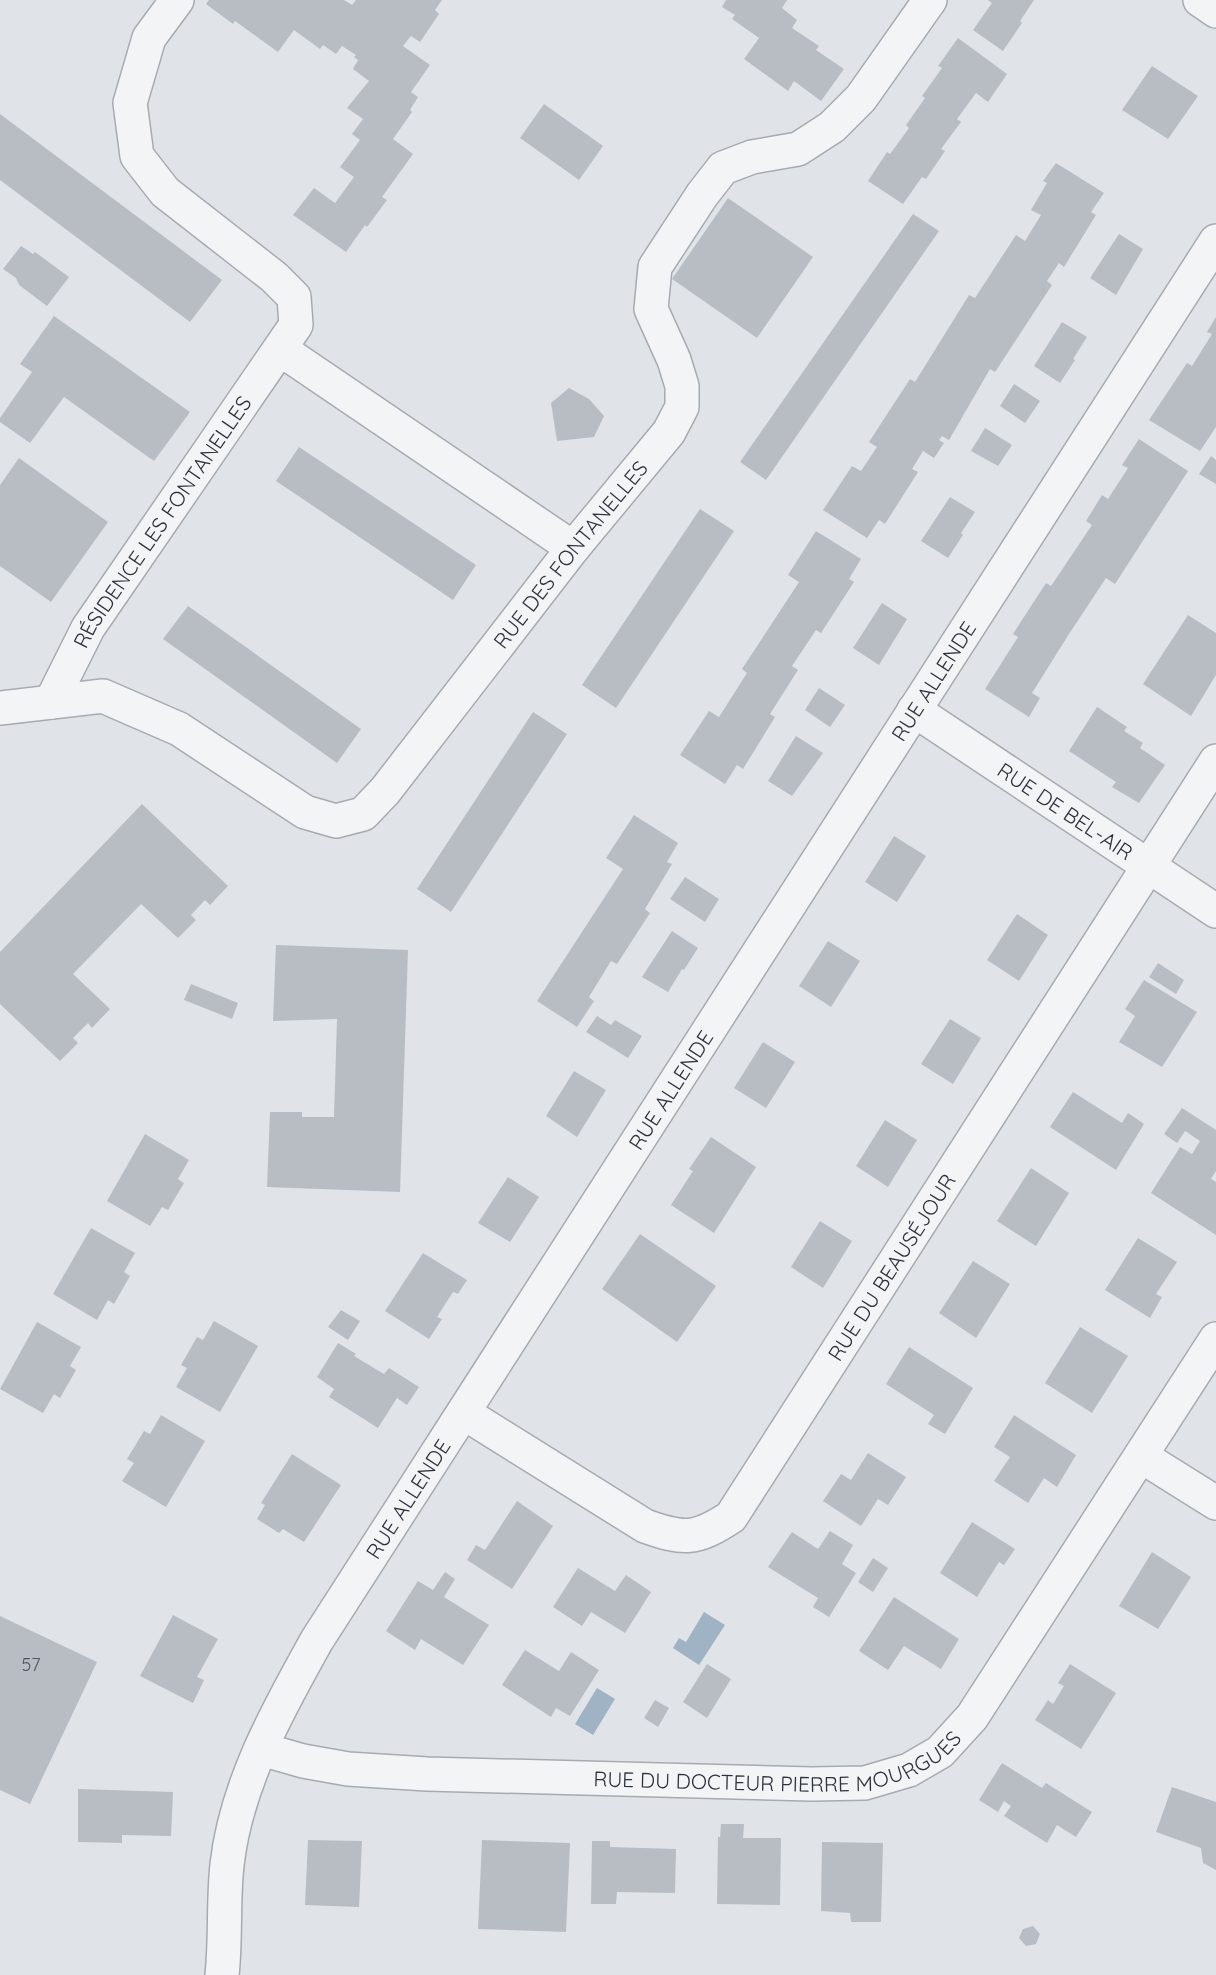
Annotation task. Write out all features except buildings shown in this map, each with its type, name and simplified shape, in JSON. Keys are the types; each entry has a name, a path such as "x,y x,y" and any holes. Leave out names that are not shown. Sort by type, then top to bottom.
{"street":[{"name":"RÉSIDENCE LES FONTANELLES","path":"51,702 88,628 296,325 294,297 274,277 165,192 137,156 130,103 150,38 177,0"},
{"name":"RUE DES FONTANELLES","path":"0,708 103,696 179,729 305,812 336,821 363,814 385,791 573,548 669,432 682,407 682,386 674,360 651,309 654,267 702,195 723,168 752,157 798,149 832,127 861,98 930,0"},
{"path":"1200,0 1216,11"},
{"name":"RUE ALLENDE","path":"222,1975 228,1857 233,1829 245,1789 261,1749 283,1700 317,1640 1216,241"},
{"path":"280,349 573,548"},
{"name":"RUE DE BEL-AIR","path":"914,710 1216,911"},
{"name":"RUE DU BEAUSÉJOUR","path":"464,1413 645,1526 669,1535 692,1536 711,1531 731,1517 1216,761"},
{"name":"RUE DU DOCTEUR PIERRE MOURGUES","path":"261,1749 303,1761 348,1769 427,1774 812,1784 865,1783 909,1770 940,1752 972,1717 1216,1339"},
{"path":"1141,1456 1216,1503"}],"water":[{"path":"704,1612 725,1625 699,1665 673,1648 679,1638 686,1642"},
{"path":"597,1688 615,1699 593,1735 575,1724"}]}
